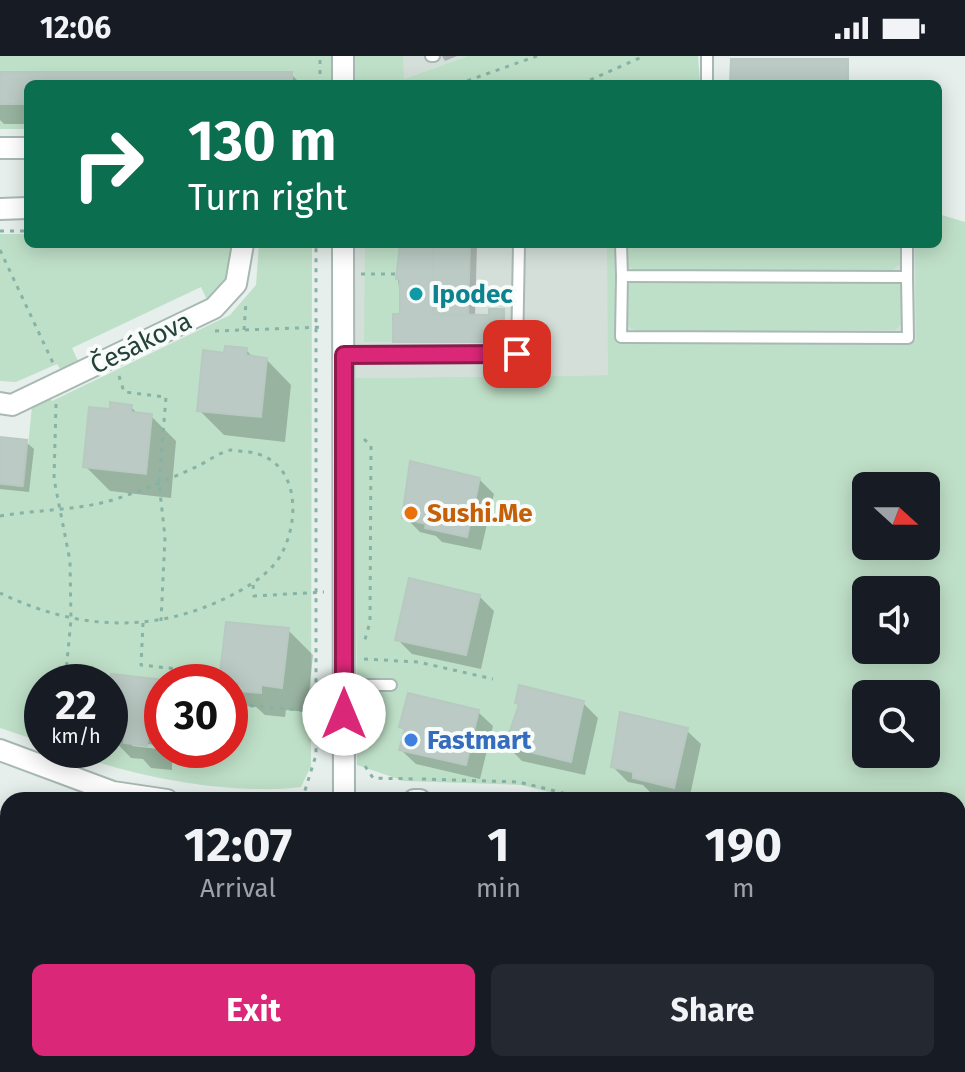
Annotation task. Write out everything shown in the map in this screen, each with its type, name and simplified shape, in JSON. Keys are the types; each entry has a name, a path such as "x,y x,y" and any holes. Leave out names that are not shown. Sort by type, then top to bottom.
{"street":[{"path":"343,56 343,80"},
{"path":"0,148 24,148"},
{"path":"0,209 24,208"},
{"name":"Česákova","path":"0,403 12,405 214,308 236,284 242,248"},
{"path":"343,248 344,792"},
{"path":"0,750 113,792"}],"lane":[{"path":"707,56 707,80"},
{"path":"344,355 517,354 519,248"},
{"path":"621,248 621,337 908,338 907,248"},
{"path":"622,276 907,277"},
{"path":"344,685 391,685"}],"path":[{"path":"320,56 320,80"},
{"path":"469,80 537,56"},
{"path":"590,80 644,56"},
{"path":"0,231 24,231"},
{"path":"302,792 315,766 316,248"},
{"path":"0,250 53,360 57,382 54,479 70,561 71,620 67,664"},
{"path":"361,259 361,274 397,274"},
{"path":"176,327 192,331 301,327"},
{"path":"114,358 124,392 166,397 159,483 165,537 161,621"},
{"path":"361,436 371,446 370,622 360,659 418,662 493,679"},
{"path":"0,516 58,511 116,499 231,450 257,454 277,462 287,477 292,497 291,530 281,556 253,584 183,616 107,625 71,620 0,593"},
{"path":"253,584 254,596 344,592"},
{"path":"143,623 141,665 144,665"},
{"path":"248,706 344,714"},
{"path":"364,763 373,778 519,782 559,792"}],"shaded area":[{"path":"348,56 467,56 401,80 348,80"},
{"path":"354,248 922,248 923,391 608,375 355,378"}],"green space":[{"path":"0,56 333,56 333,80 292,80 291,72 0,72"},
{"path":"353,56 403,56 404,79 467,56 698,56 700,80 353,80"},
{"path":"0,104 24,104 24,129 0,129"},
{"path":"942,215 965,222 965,792 549,792 521,785 404,781 357,765 355,378 608,375 607,248 614,248 616,341 916,341 915,248 942,248"},
{"path":"0,234 24,234 24,248 235,248 233,272 207,300 201,287 72,348 78,361 61,370 57,364 16,382 0,381"},
{"path":"259,248 312,248 311,766 301,787 243,789 212,786 118,768 128,768 128,743 144,746 144,768 248,768 248,692 260,693 261,685 282,688 288,628 226,622 221,664 144,664 144,678 128,676 128,664 24,664 24,736 0,728 0,485 24,487 32,406 50,397 52,401 230,315 256,285","holes":["226,346 246,348 246,355 267,358 261,417 197,410 204,350 224,353","111,402 132,405 131,412 152,414 146,474 83,466 89,407 110,409"]},
{"path":"365,248 400,248 396,279 400,279 400,314 393,315 393,342 364,342"},
{"path":"624,248 905,248 904,262 892,270 639,272 626,265"},
{"path":"633,280 895,280 905,288 905,321 895,330 637,332 625,324 624,290"}],"building":[{"path":"731,59 848,59 848,80 730,80"},
{"path":"0,72 292,72 292,80 24,80 24,104 0,104"},
{"name":"Ipodec","path":"400,248 433,248 433,314 489,315 489,309 504,309 504,342 393,342 393,314 400,314 400,279 396,279"},
{"path":"433,248 470,248 468,315 433,314"},
{"path":"225,346 247,348 246,355 267,358 261,417 197,411 203,350 224,353"},
{"path":"110,402 132,405 131,412 152,414 146,474 83,467 89,407 110,409"},
{"path":"0,437 27,440 22,486 0,483"},
{"path":"410,461 480,478 467,537 425,528 426,524 402,518"},
{"path":"409,578 480,595 466,655 395,640"},
{"path":"226,622 289,628 282,688 261,685 261,693 248,692 248,664 221,664"},
{"path":"128,676 144,678 144,746 128,744"},
{"path":"519,685 584,701 571,762 505,746 519,704 515,703"},
{"path":"408,693 479,710 466,765 399,750 405,729 399,727"},
{"path":"620,712 688,728 674,788 633,778 633,772 611,767"}],"place":[{"name":"Ipodec","path":"416,294"},
{"name":"Sushi.Me","path":"411,513"},
{"name":"Fastmart","path":"411,740"}],"route":[{"path":"344,714 344,355 517,354"}]}
